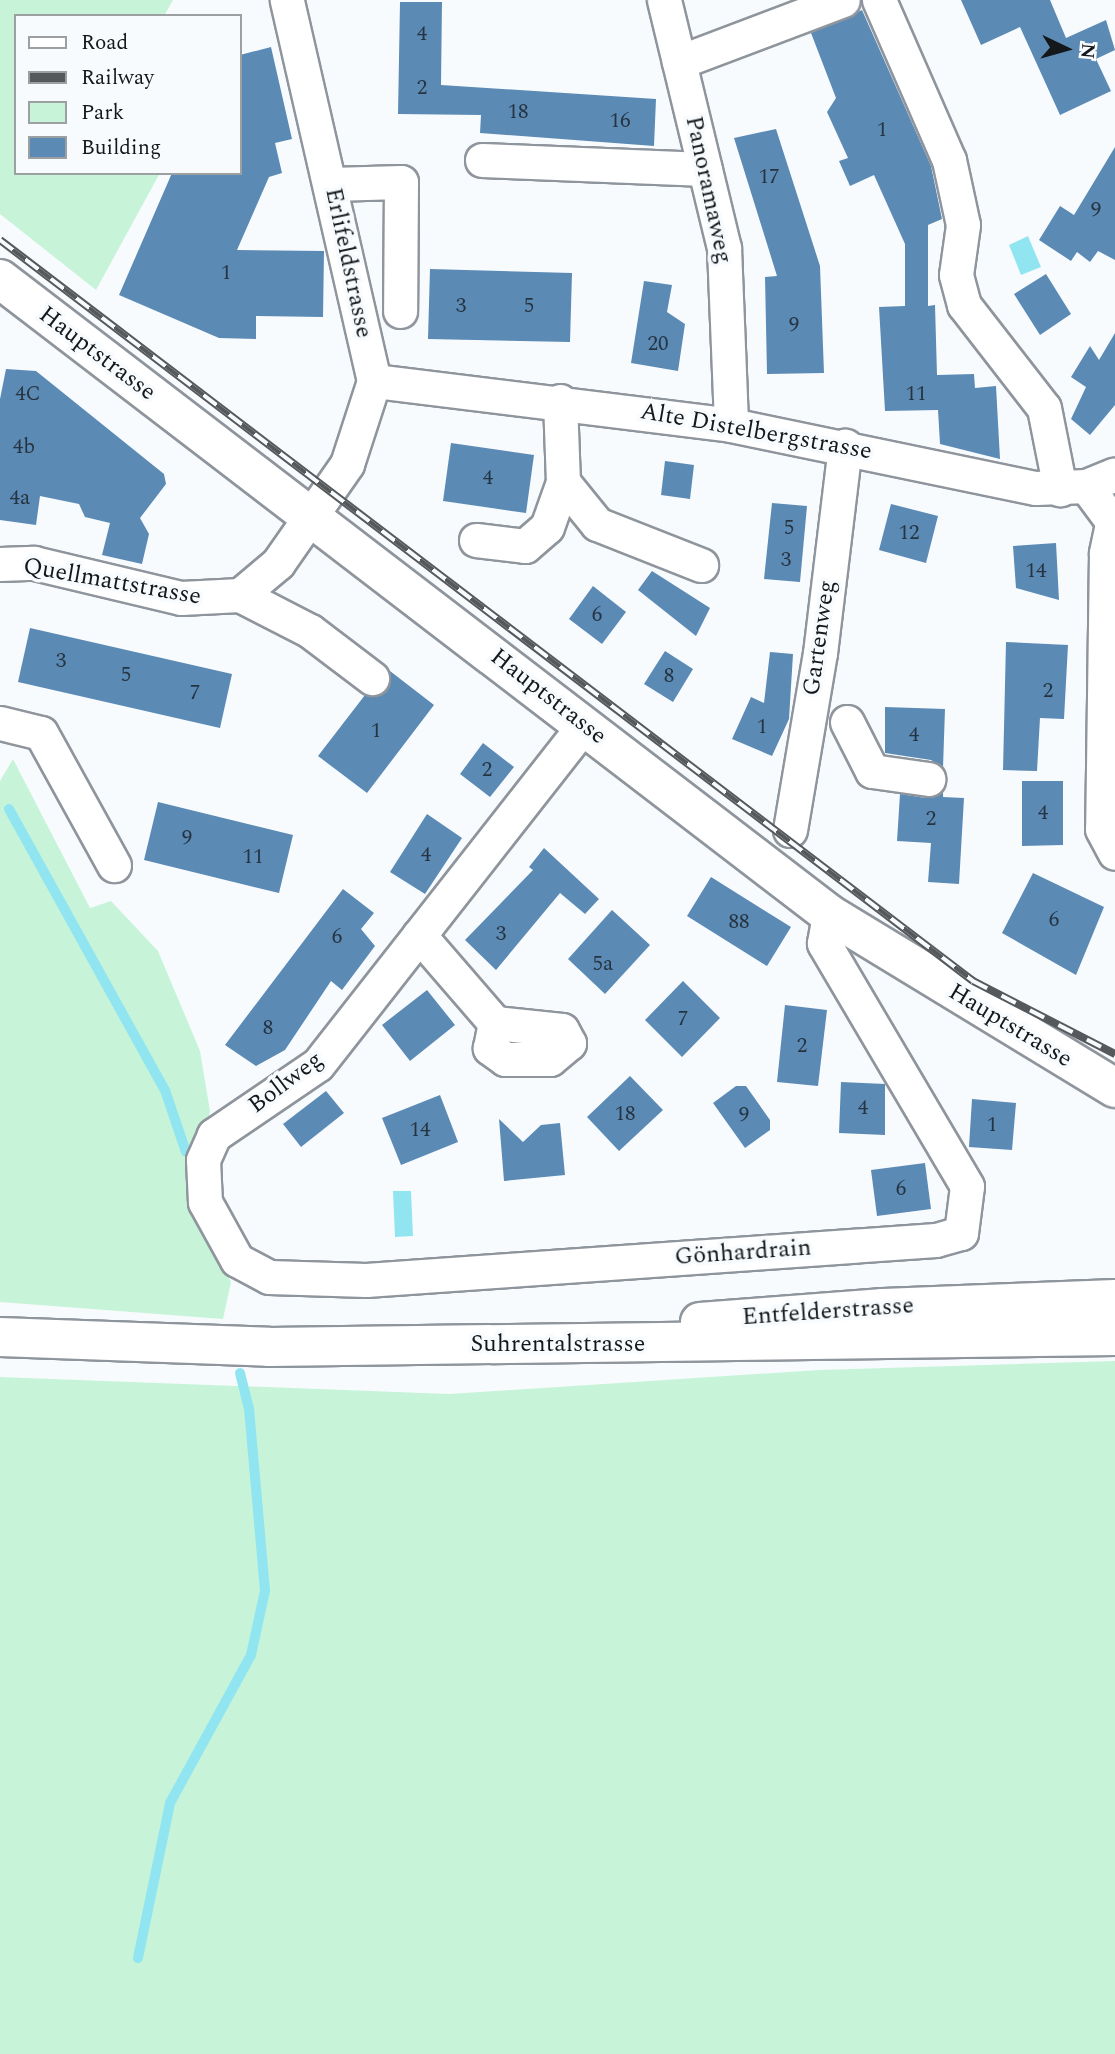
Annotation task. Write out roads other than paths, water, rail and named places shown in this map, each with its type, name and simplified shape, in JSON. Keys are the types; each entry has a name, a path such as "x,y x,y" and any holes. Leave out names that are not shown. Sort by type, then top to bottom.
{"main road":[{"name":"Hauptstrasse","path":"0,279 311,514 829,914 1115,1088"},
{"name":"Entfelderstrasse","path":"542,1345 734,1317 1115,1299"},
{"name":"Suhrentalstrasse","path":"0,1337 269,1347 1115,1336"}],"street":[{"name":"Erlifeldstrasse","path":"287,0 374,381"},
{"name":"Panoramaweg","path":"664,0 724,247 731,425"},
{"path":"679,62 843,0"},
{"path":"879,0 949,160 963,225 956,275 964,305 1044,408 1114,524 1106,553 1102,829 1115,853"},
{"path":"482,160 705,169"},
{"path":"331,184 401,182 400,311"},
{"path":"372,678 310,631 240,595 267,577 347,464 374,381"},
{"name":"Alte Distelbergstrasse","path":"374,381 561,401 731,425 1087,483"},
{"path":"476,540 525,546 547,527 563,482 561,401"},
{"name":"Gartenweg","path":"790,830 808,723 845,445"},
{"path":"563,482 597,524 701,565"},
{"name":"Quellmattstrasse","path":"0,564 34,564 181,598 240,595"},
{"path":"808,723 862,722 873,771 928,779"},
{"path":"0,723 41,733 114,865"},
{"name":"Bollweg","path":"205,1202 203,1160 214,1135 317,1065 584,725"},
{"name":"Gönhardrain","path":"205,1202 237,1260 268,1277 317,1282 922,1241 961,1233 967,1186 824,943 829,914"},
{"path":"419,935 495,1023"}],"water":[{"path":"1028,236 1041,267 1021,275 1009,245"},
{"path":"393,1191 411,1191 413,1236 395,1237"}],"waterway":[{"path":"9,809 165,1090 186,1152"},
{"path":"138,1958 170,1803 251,1655 265,1591 249,1409 240,1373"}],"railway":[{"path":"0,240 973,981 1115,1054"}]}
